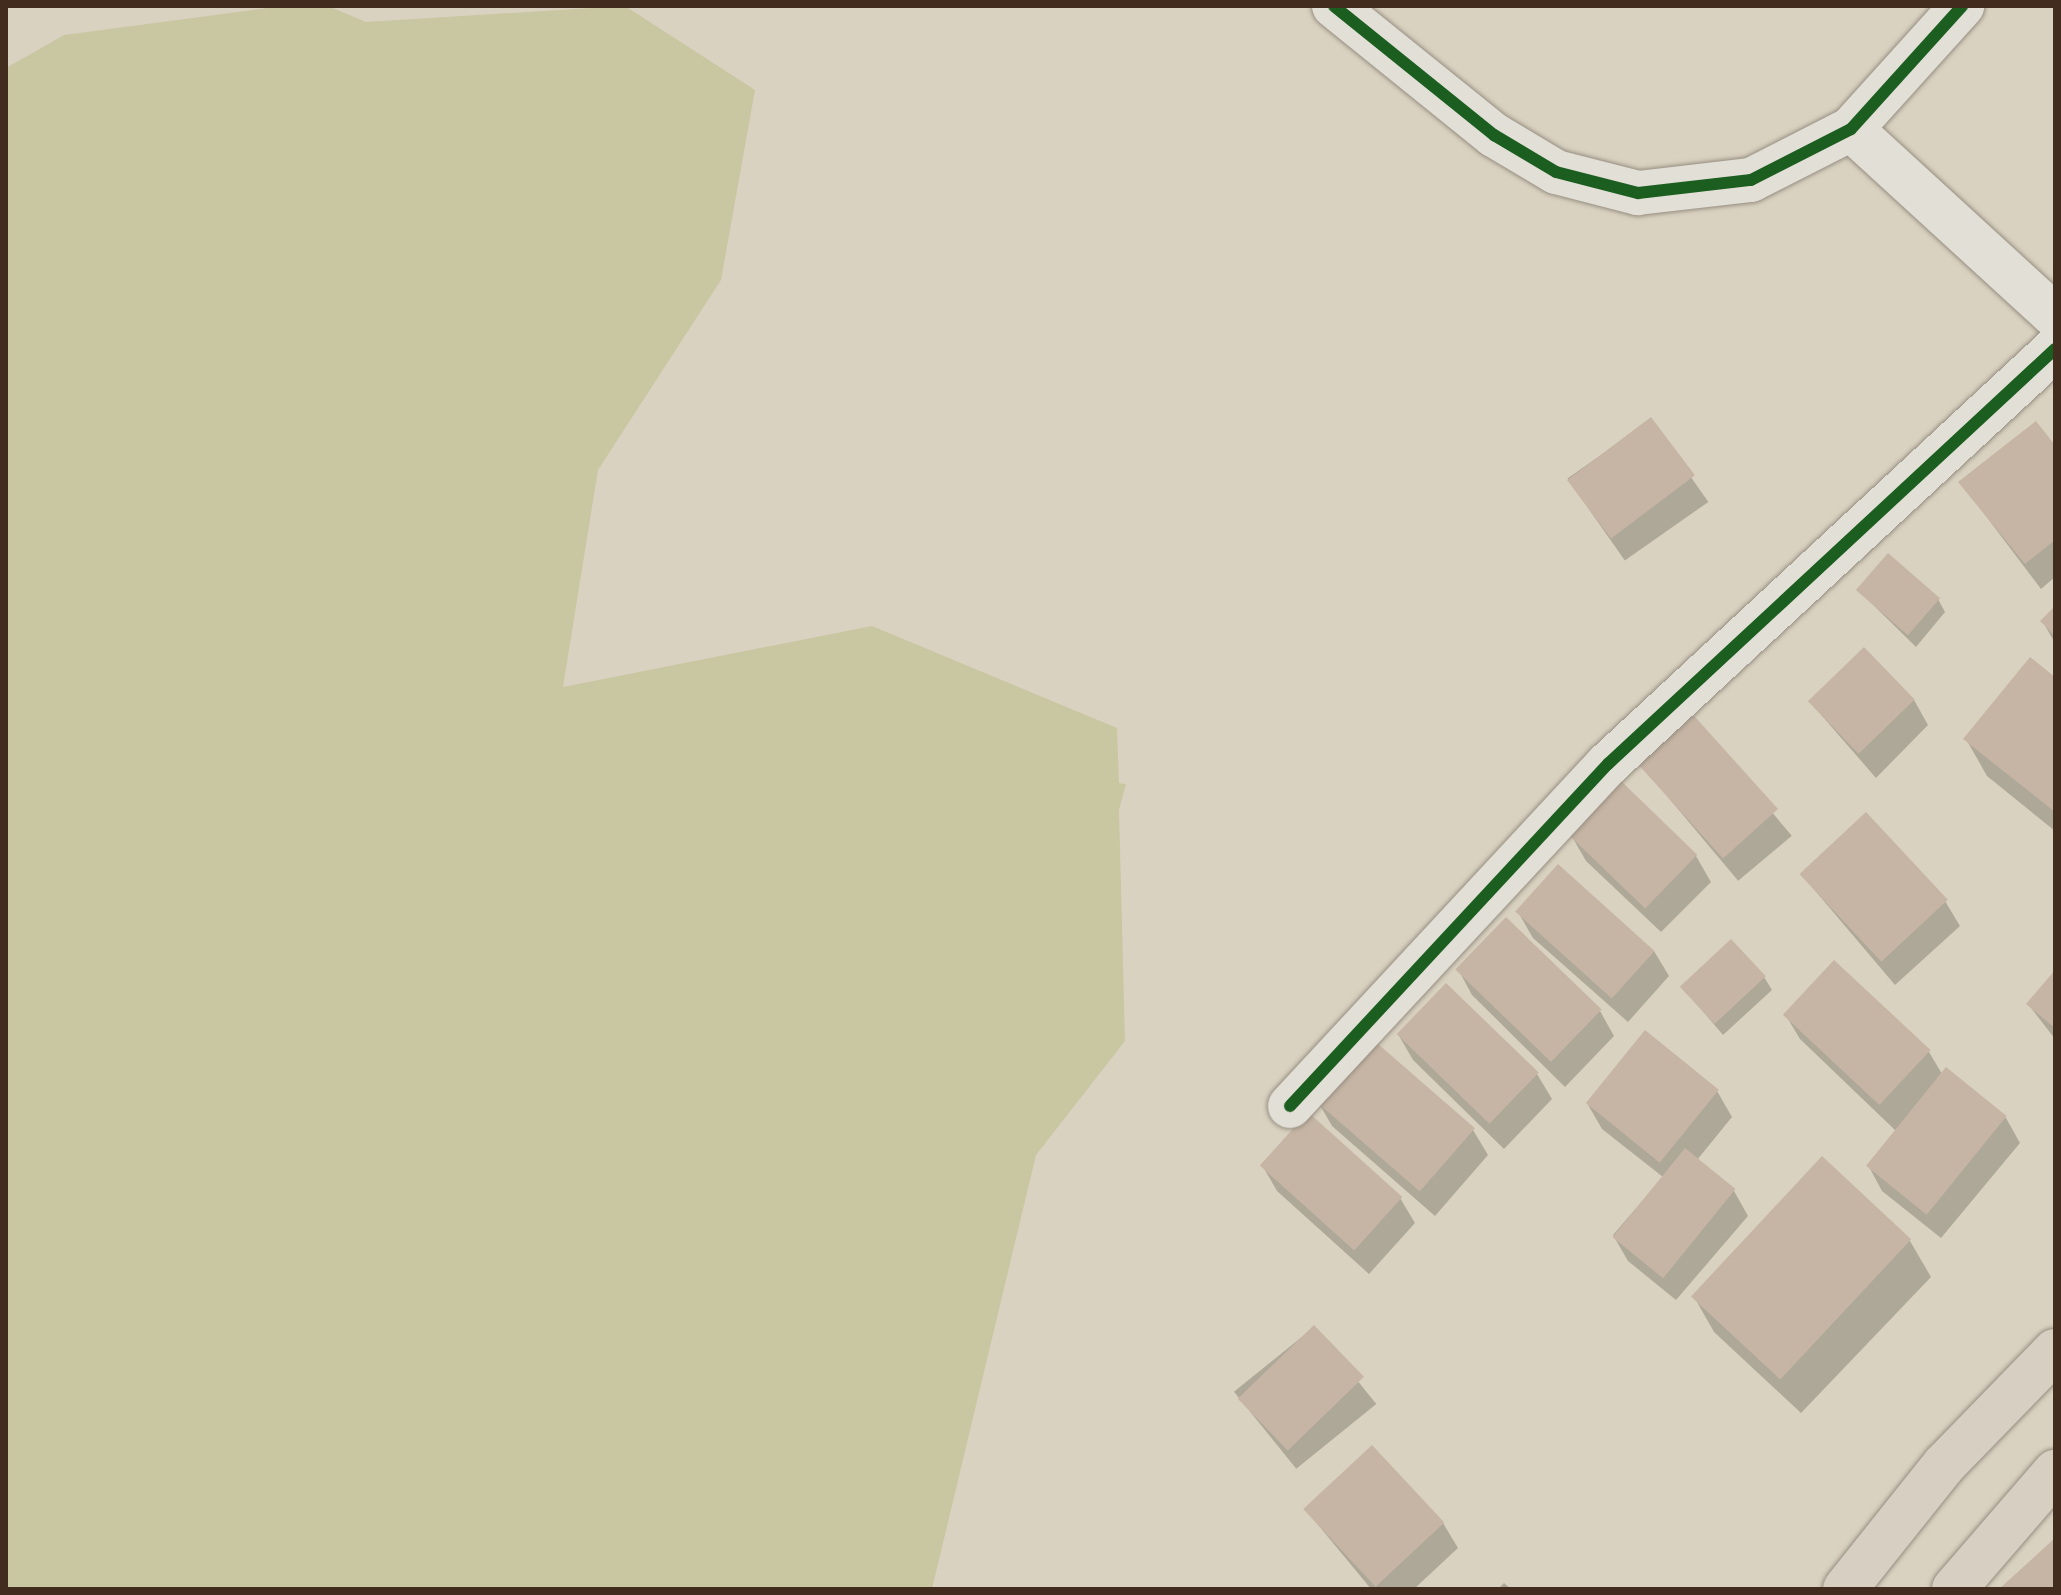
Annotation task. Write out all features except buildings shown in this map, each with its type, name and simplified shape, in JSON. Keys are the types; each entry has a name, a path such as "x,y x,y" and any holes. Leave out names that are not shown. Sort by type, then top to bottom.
{"highway":[{"path":"1845,1589 1944,1465 2055,1351"},
{"path":"1954,1589 2055,1472"}],"street":[{"path":"1334,6 1494,135 1556,172 1638,193 1751,180 1851,129 1962,6"},
{"path":"1851,129 2055,316"},
{"path":"1290,1106 1608,764 2055,349"}],"shaded area":[{"path":"283,6 328,6 366,22 625,6 755,90 721,280 598,470 563,687 872,626 1117,728 1119,783 1126,784 1119,810 1125,1041 1036,1155 932,1589 6,1589 6,68 64,35"}],"cycle path":[{"path":"1334,6 1494,135 1556,172 1638,193 1751,180 1851,129 1962,6"},
{"path":"1290,1106 1608,764 2055,349"}]}
